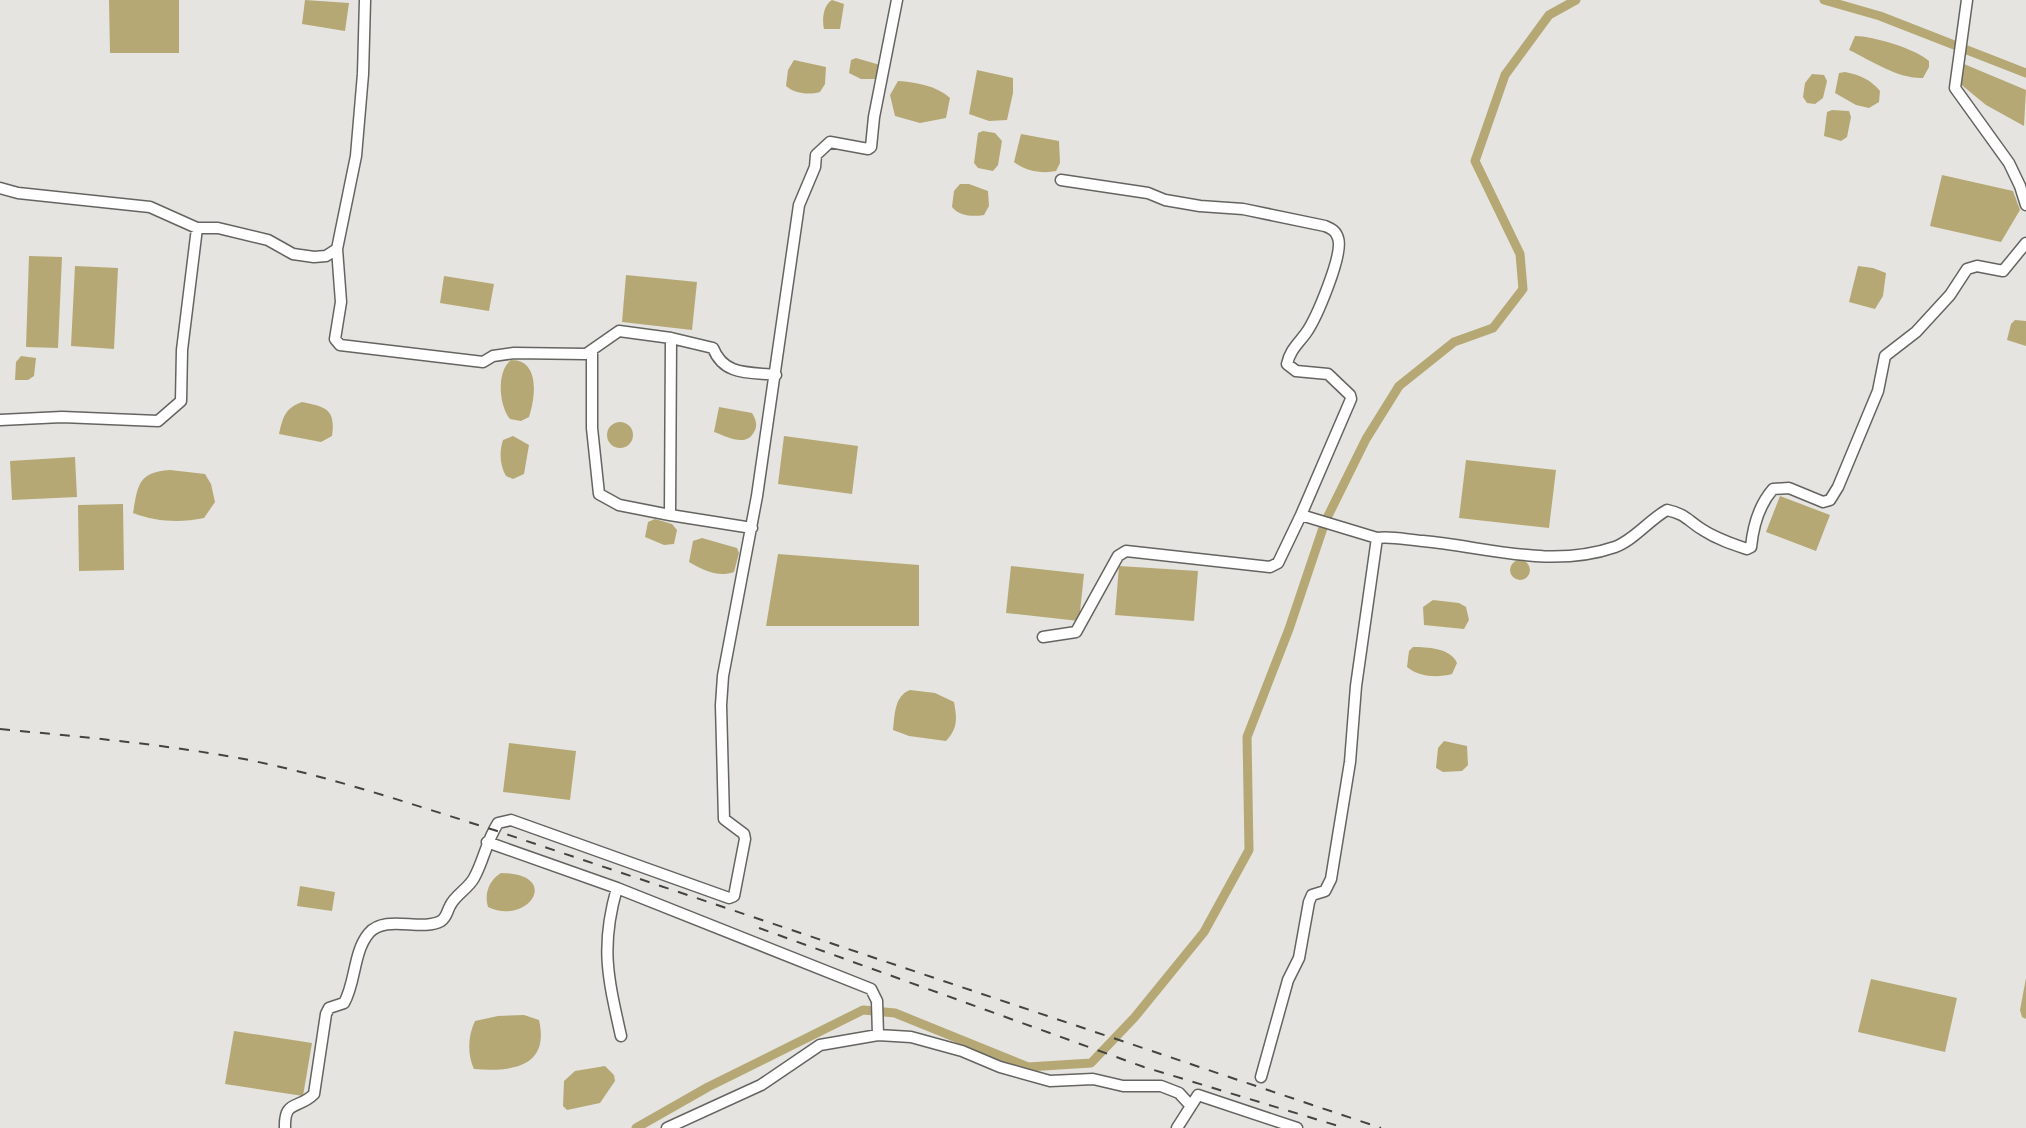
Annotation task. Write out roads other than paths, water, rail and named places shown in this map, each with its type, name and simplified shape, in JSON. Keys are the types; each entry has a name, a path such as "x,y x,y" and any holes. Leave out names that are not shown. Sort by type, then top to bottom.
{"street":[{"path":"365,0 363,74 356,156 337,249 341,302 335,339 340,345 483,362 500,354 586,354 619,331 671,338 712,348 717,359 727,369 776,375"},
{"path":"285,1128 285,1115 288,1107 314,1094 326,1014 329,1008 344,1003 362,948 370,933 378,927 430,924 441,921 447,915 450,904 474,879 487,842 498,823 511,820 729,898 734,896 745,839 744,834 724,819 721,705 727,652 752,528 776,375 799,205 815,167 816,155 822,147 830,142 868,149 871,147 874,117 897,0"},
{"path":"1967,5 1954,83 1958,94 2009,163 2026,205"},
{"path":"1043,637 1076,632 1118,556 1126,551 1270,567 1278,563 1304,516 1351,399 1350,395 1328,374 1296,371 1287,364 1294,346 1307,332 1331,276 1338,253 1339,239 1335,230 1243,208 1200,206 1166,200 1148,193 1061,180"},
{"path":"0,188 18,193 150,207 197,228 228,230 268,240 293,254 326,256 337,249"},
{"path":"0,420 62,417 158,421 180,401 182,350 197,228"},
{"path":"1304,516 1377,538 1448,544 1526,556 1562,557 1616,547 1667,510 1683,513 1717,539 1747,549 1751,547 1752,533 1765,498 1773,489 1789,488 1823,502 1830,500 1838,487 1878,391 1888,352 1923,324 1950,295 1967,269 1977,266 2003,272 2026,243"},
{"path":"670,515 671,338"},
{"path":"592,350 592,428 599,494 619,505 752,528"},
{"path":"1261,1077 1288,980 1299,958 1309,902 1312,895 1325,891 1331,879 1350,762 1356,686 1377,538"},
{"path":"487,842 617,888 871,989 877,1001 878,1035"},
{"path":"617,888 608,923 606,966 621,1036"},
{"path":"667,1128 761,1085 820,1045 878,1035 911,1037 962,1051 1000,1067 1050,1081 1093,1079 1124,1086 1161,1086 1179,1093 1190,1105"},
{"path":"1177,1128 1198,1095 1297,1128"}],"waterway":[{"path":"636,1128 708,1087 863,1010 895,1013 1028,1067 1091,1063 1134,1018 1204,932 1249,850 1247,737 1289,629 1325,522 1366,439 1399,386 1454,342 1493,328 1523,289 1520,254 1475,161 1505,75 1549,15 1576,0"},
{"path":"1824,0 1880,16 2026,73"}],"railway":[{"path":"0,729 183,749 244,759 339,782 494,830 1381,1128"},
{"path":"759,928 1144,1067 1345,1128"}]}
